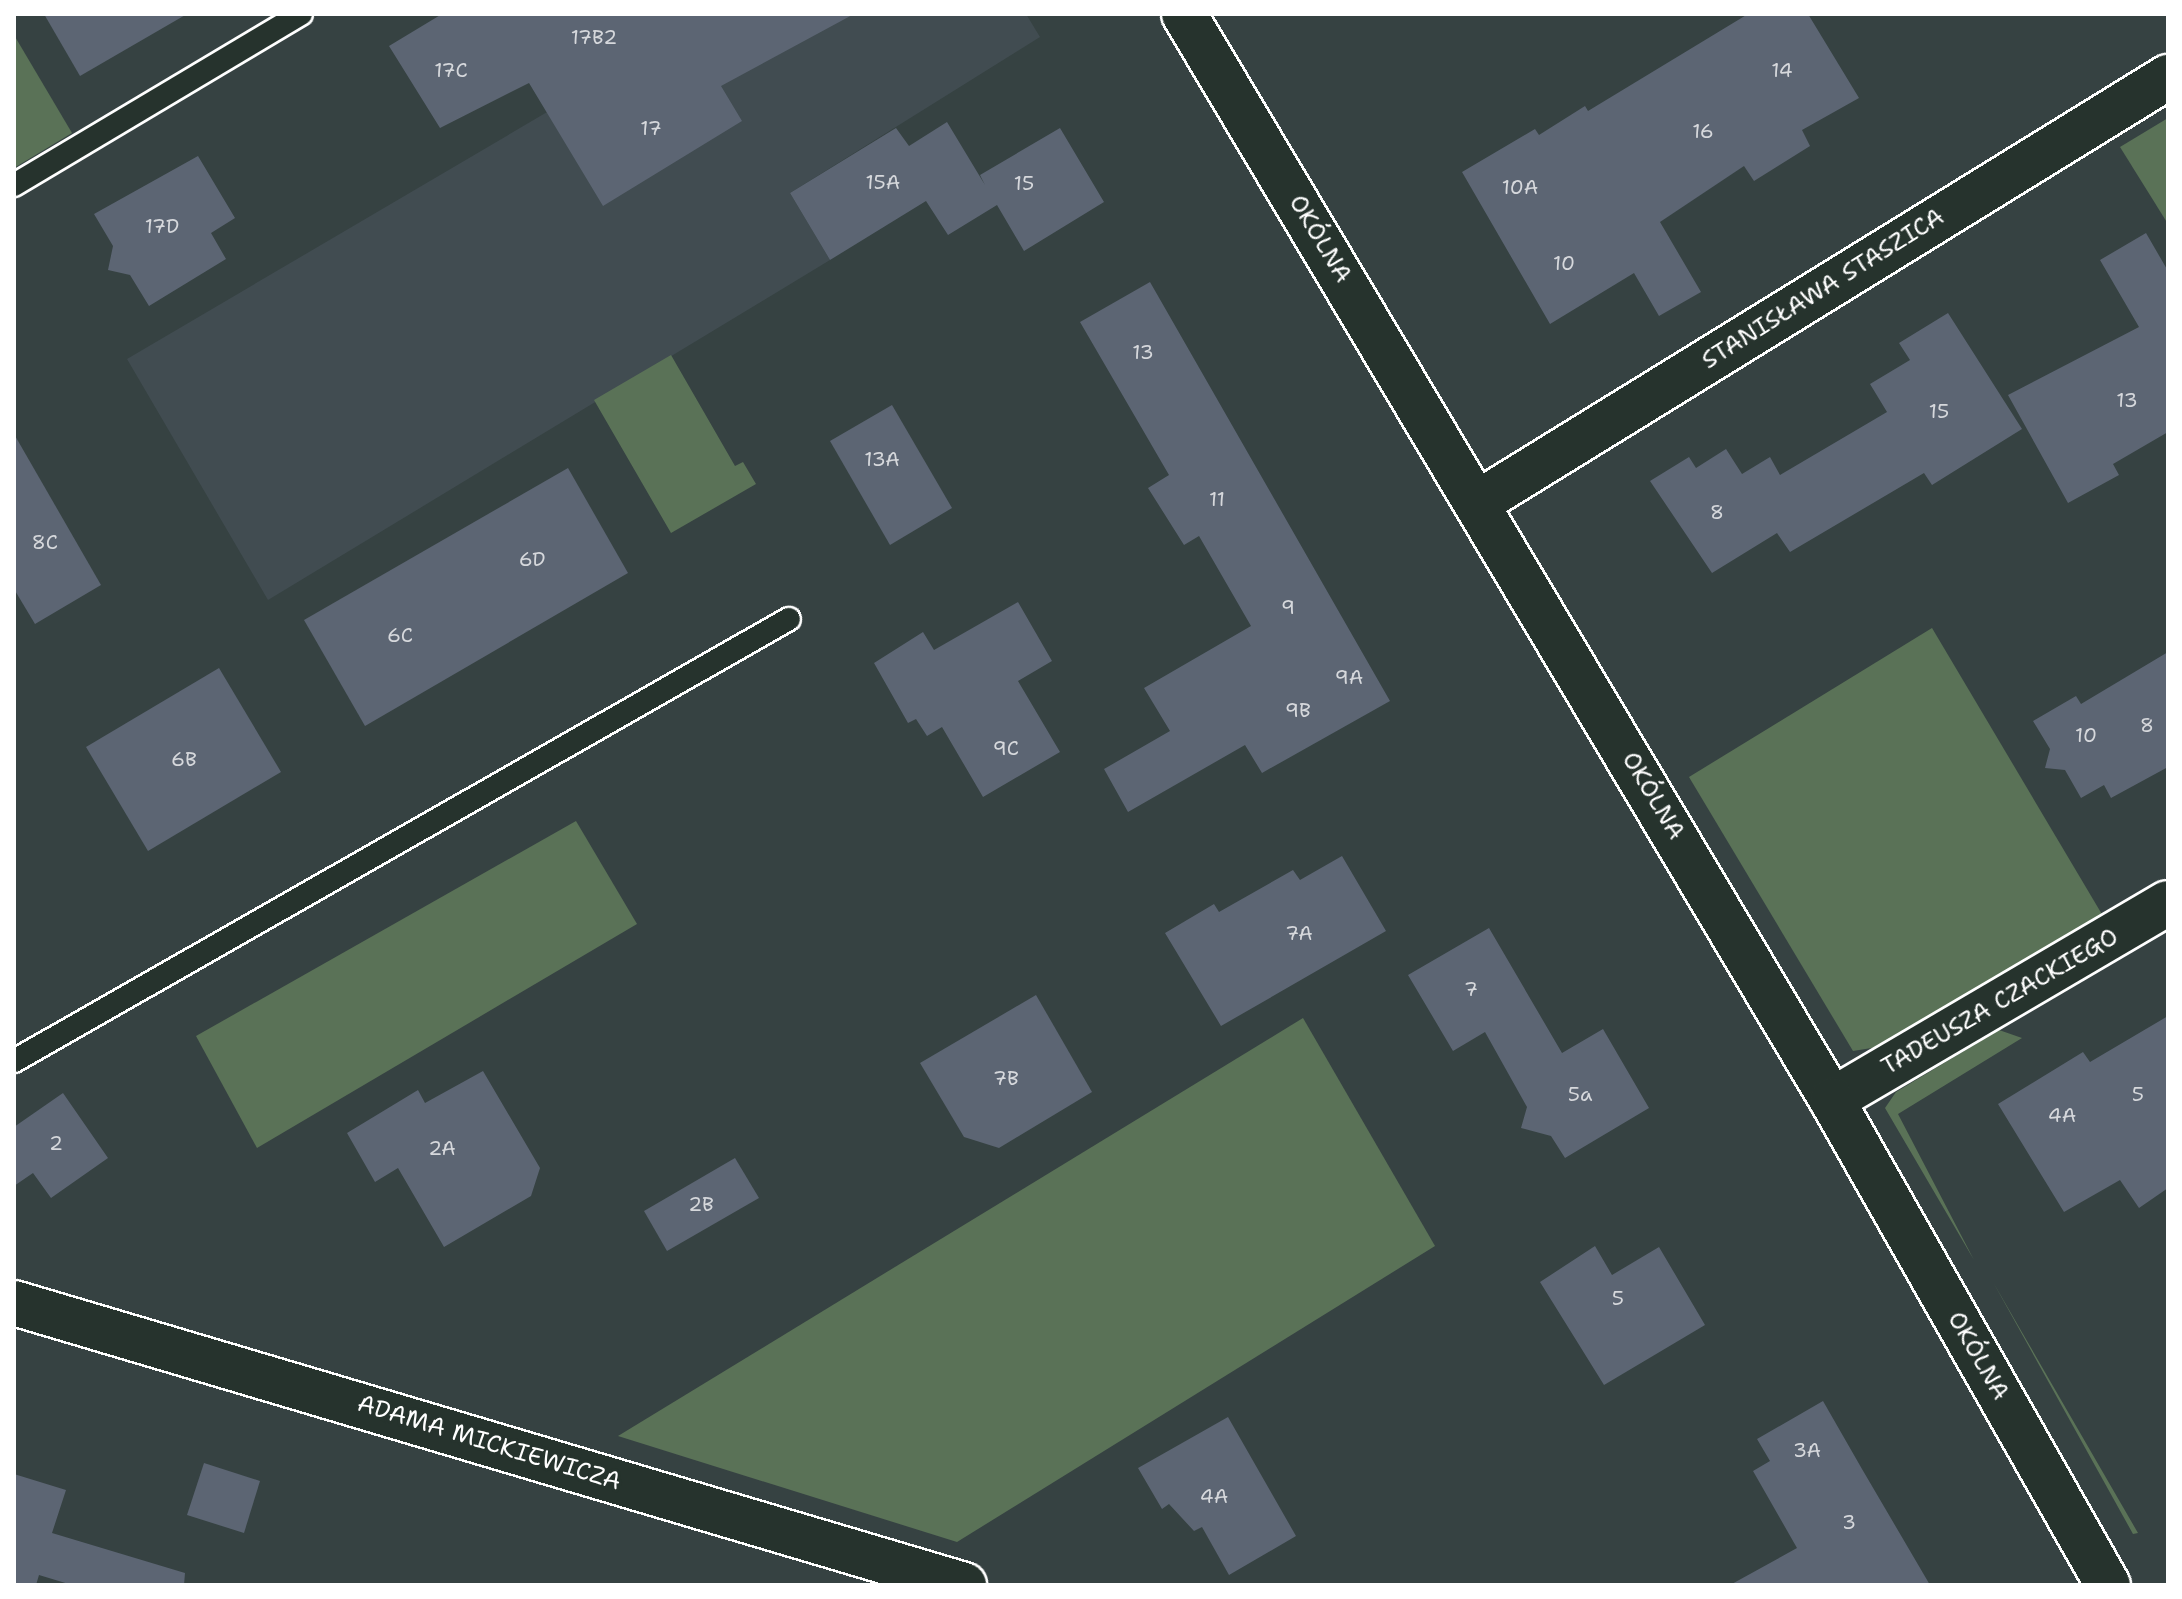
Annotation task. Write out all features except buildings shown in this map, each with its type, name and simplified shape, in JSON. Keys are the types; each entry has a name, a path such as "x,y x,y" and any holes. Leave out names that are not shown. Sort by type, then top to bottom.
{"street":[{"name":"OKÓLNA","path":"1184,14 1479,502 1832,1100 2108,1585"},
{"name":"STANISŁAWA STASZICA","path":"1479,502 2168,77"},
{"name":"TADEUSZA CZACKIEGO","path":"1832,1100 2168,903"},
{"name":"ADAMA MICKIEWICZA","path":"14,1303 964,1585"}],"lane":[{"path":"14,185 301,14"},
{"path":"14,1061 789,619"}],"shaded area":[{"path":"714,14 1026,14 1040,37 790,193 830,260 268,600 127,359"}],"green space":[{"path":"14,35 72,133 14,168"},
{"path":"2168,118 2168,224 2120,147"},
{"path":"671,355 735,466 743,462 756,484 671,533 594,400"},
{"path":"1932,628 2103,916 1884,1046 1853,1051 1689,777"},
{"path":"576,821 637,924 257,1148 196,1036"},
{"path":"1303,1018 1435,1246 957,1542 618,1436"},
{"path":"1999,1030 2022,1038 1898,1114 1974,1260 1885,1108 1896,1092"},
{"path":"1993,1282 2027,1341 2138,1533 2133,1534"}]}
